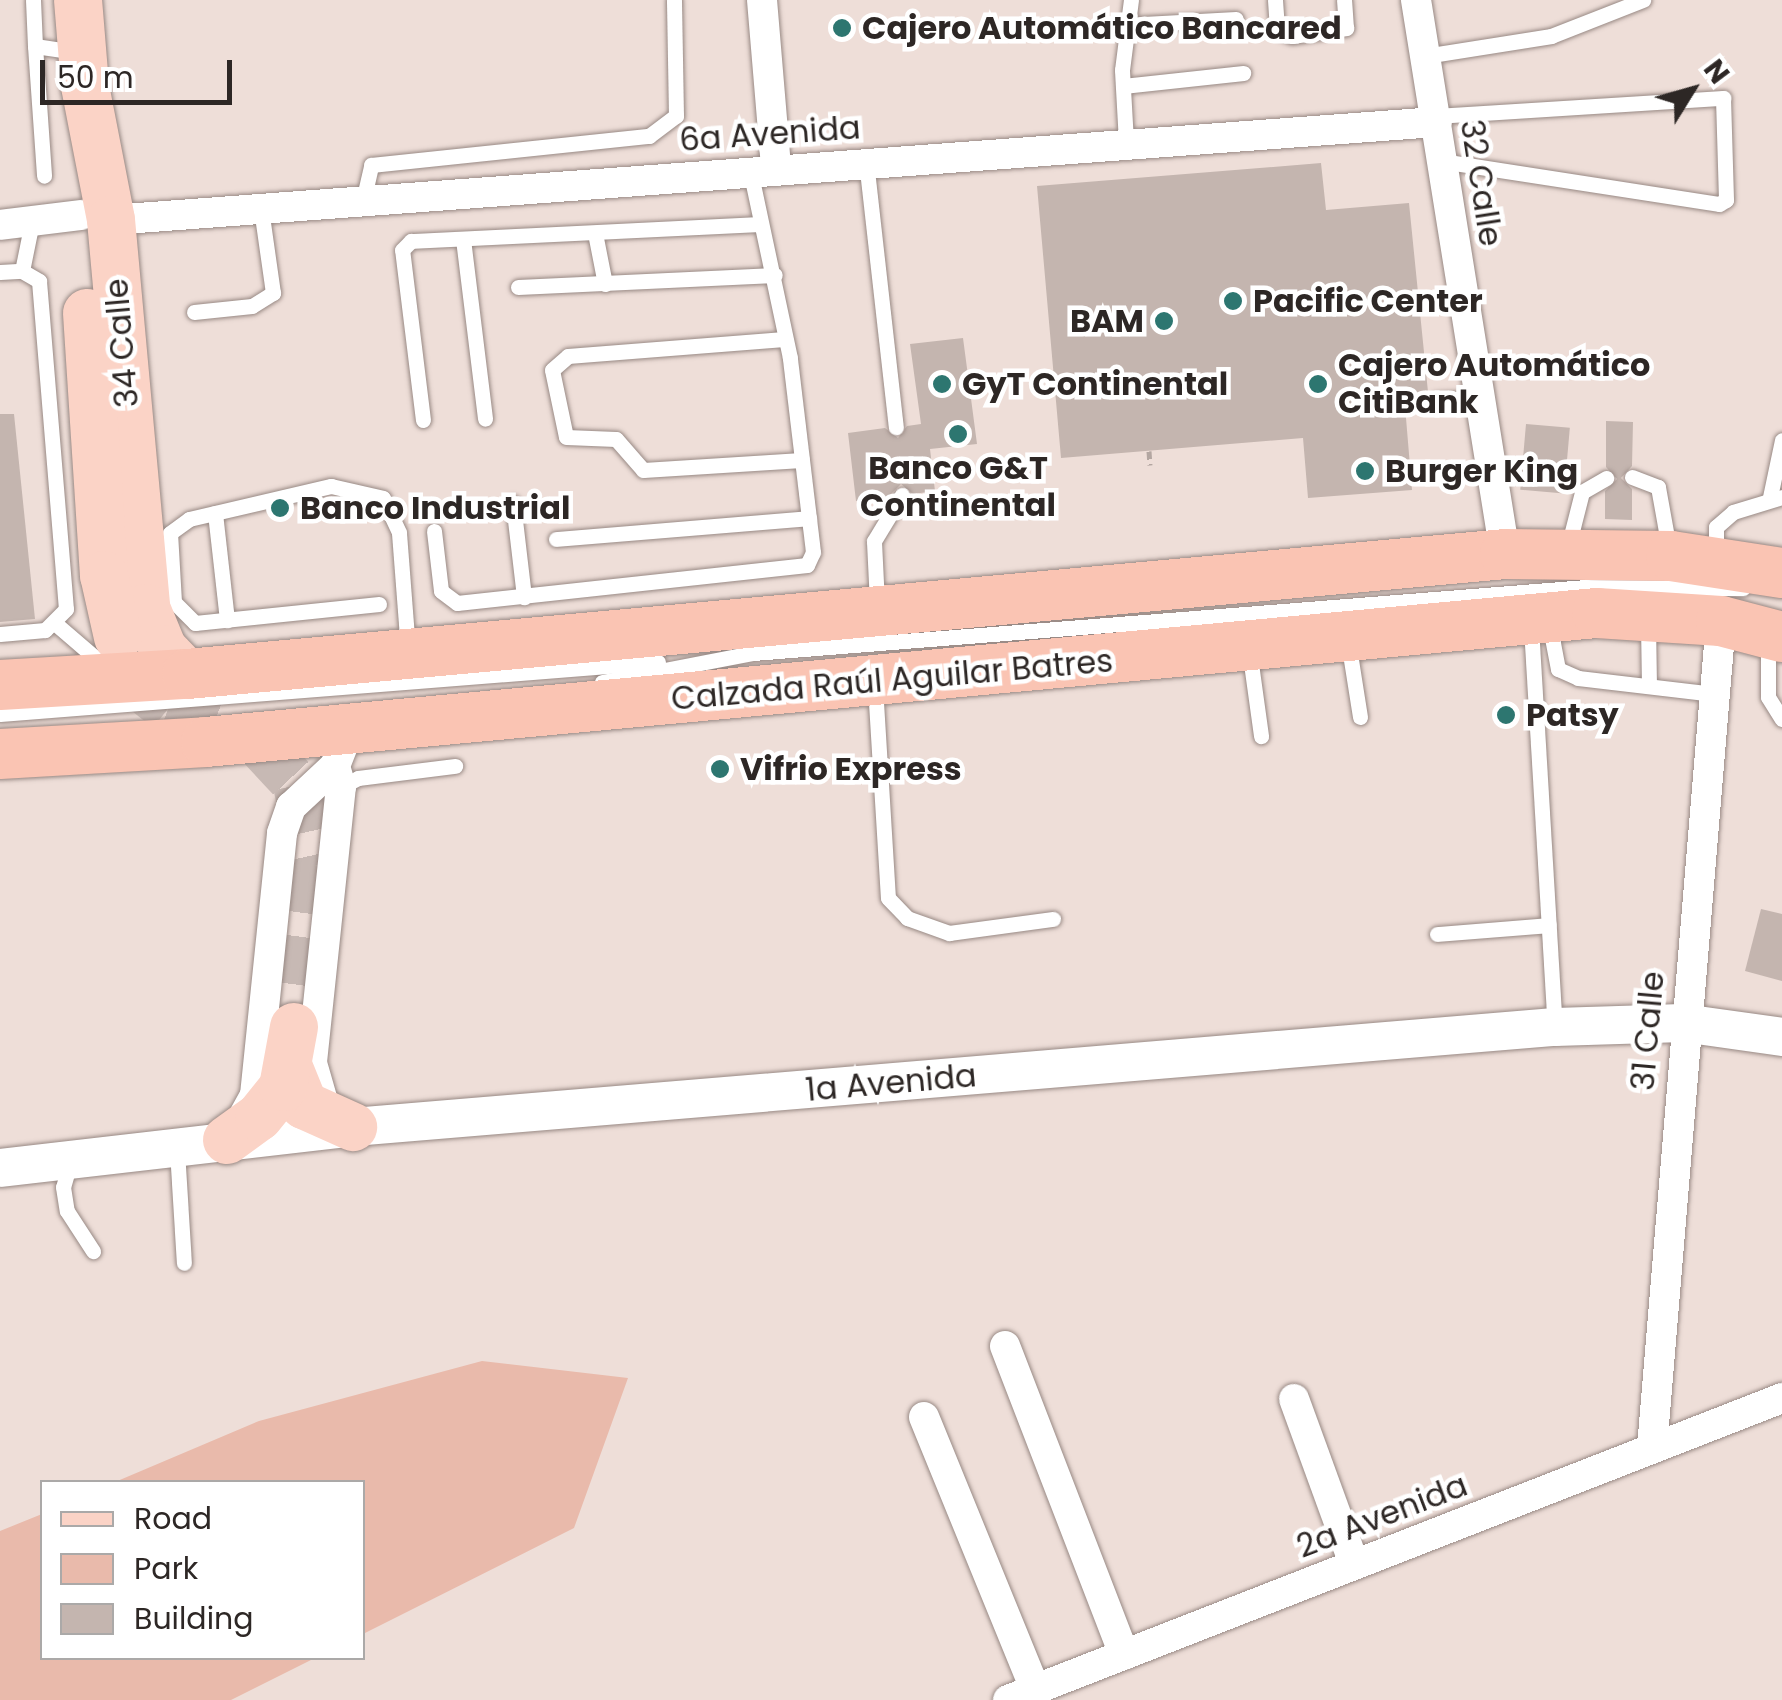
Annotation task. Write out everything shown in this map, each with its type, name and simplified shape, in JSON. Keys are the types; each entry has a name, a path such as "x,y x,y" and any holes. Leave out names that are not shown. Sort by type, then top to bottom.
{"highway":[{"path":"0,685 117,658 187,674 877,606 1505,554 1566,555 1741,596"},
{"name":"Calzada Raúl Aguilar Batres","path":"0,754 346,746 875,682 1540,619 1648,614 1741,596"}],"main road":[{"name":"34 Calle","path":"78,0 96,218 146,608 162,650 187,674"},
{"path":"96,218 104,575 117,658"},
{"path":"227,1140 273,1104 291,1048 304,1105 353,1127"}],"street":[{"path":"762,0 763,169"},
{"name":"32 Calle","path":"1416,0 1505,554"},
{"name":"6a Avenida","path":"0,225 261,209 1435,119"},
{"path":"1741,596 1782,550"},
{"name":"31 Calle","path":"1652,1448 1683,1023 1714,694 1741,596"},
{"path":"227,1140 255,1096 282,833 291,807 346,746"},
{"path":"346,746 312,1062 324,1101 353,1127"},
{"path":"282,833 311,816 336,836"},
{"name":"1a Avenida","path":"0,1168 353,1127 1555,1027 1683,1023 1782,1037"},
{"path":"1005,1346 1124,1654"},
{"name":"2a Avenida","path":"1021,1695 1782,1398"},
{"path":"1294,1399 1354,1564"},
{"path":"924,1417 1021,1695"}],"lane":[{"path":"34,0 44,176"},
{"path":"363,200 371,166 649,136 676,116 674,0"},
{"path":"1126,142 1123,86 1131,0"},
{"path":"1275,0 1277,30 1292,36 1346,28 1344,0"},
{"path":"1425,56 1535,40 1596,23 1643,0"},
{"path":"1126,25 1236,19"},
{"path":"36,46 84,70"},
{"path":"1123,86 1243,72"},
{"path":"1435,119 1723,98 1726,200 1720,204 1442,161"},
{"path":"866,161 896,427"},
{"path":"434,530 441,591 457,603 794,570 807,564 813,552 802,460 775,275 758,224 763,169"},
{"path":"194,312 252,306 273,293 261,209"},
{"path":"22,271 32,222"},
{"path":"423,420 402,250 411,241 758,224"},
{"path":"595,233 605,284"},
{"path":"462,239 485,419"},
{"path":"0,272 22,271 39,281 66,610 57,624"},
{"path":"518,287 775,275"},
{"path":"784,339 568,356 552,370 566,437 616,440 644,470 802,460"},
{"path":"1436,400 1480,398"},
{"path":"1782,440 1776,497 1733,512 1716,527 1741,596 1768,698 1782,719"},
{"path":"1632,477 1658,488 1741,596"},
{"path":"1566,555 1582,492 1606,478"},
{"path":"379,604 195,623 174,602 170,533 215,513 331,486 383,498 399,533 408,652"},
{"path":"877,606 874,541 902,495"},
{"path":"514,504 524,596"},
{"path":"215,513 227,620"},
{"path":"556,539 809,518"},
{"path":"0,714 606,662 682,663 1586,587 1741,596"},
{"path":"1648,614 1649,686"},
{"path":"1540,619 1558,669 1578,678 1714,694"},
{"path":"1540,619 1555,1027"},
{"path":"0,634 57,624 117,658"},
{"path":"1348,637 1360,717"},
{"path":"1249,646 1261,736"},
{"path":"455,766 358,778 346,746 682,663"},
{"path":"875,682 888,898 907,918 949,933 1053,920"},
{"path":"1437,934 1549,926"},
{"path":"177,1146 184,1263"},
{"path":"71,1160 62,1187 67,1211 93,1251"}],"path":[{"path":"1150,451 1150,465"}],"green space":[{"path":"482,1361 628,1378 574,1528 365,1633 365,1480 120,1480 259,1421"},
{"path":"40,1515 40,1660 311,1660 231,1700 0,1700 0,1531"}],"building":[{"name":"Pacific Center","path":"1321,163 1326,210 1409,203 1428,392 1404,394 1412,490 1308,498 1303,438 1061,458 1037,186"},
{"name":"GyT Continental","path":"963,338 977,444 930,449 935,491 913,494 901,484 888,497 856,501 848,433 885,428 898,438 907,426 921,424 910,344"},
{"path":"0,414 14,414 35,619 0,622"},
{"path":"1606,421 1633,422 1632,466 1621,478 1632,489 1632,520 1605,519 1605,491 1617,479 1606,467"},
{"path":"1526,424 1570,428 1564,494 1520,490"},
{"path":"1761,909 1782,914 1782,981 1745,971"}],"tunnel":[{"path":"128,659 143,689 168,709 258,743 297,785 315,866 294,1027"}],"place":[{"name":"Cajero Automático Bancared","path":"842,28"},
{"name":"Pacific Center","path":"1233,301"},
{"name":"BAM","path":"1164,321"},
{"name":"GyT Continental","path":"942,384"},
{"name":"Cajero Automático CitiBank","path":"1318,384"},
{"name":"Banco G&T Continental","path":"958,434"},
{"name":"Burger King","path":"1365,471"},
{"name":"Banco Industrial","path":"280,508"},
{"name":"Patsy","path":"1506,715"},
{"name":"Vifrio Express","path":"720,769"}]}
